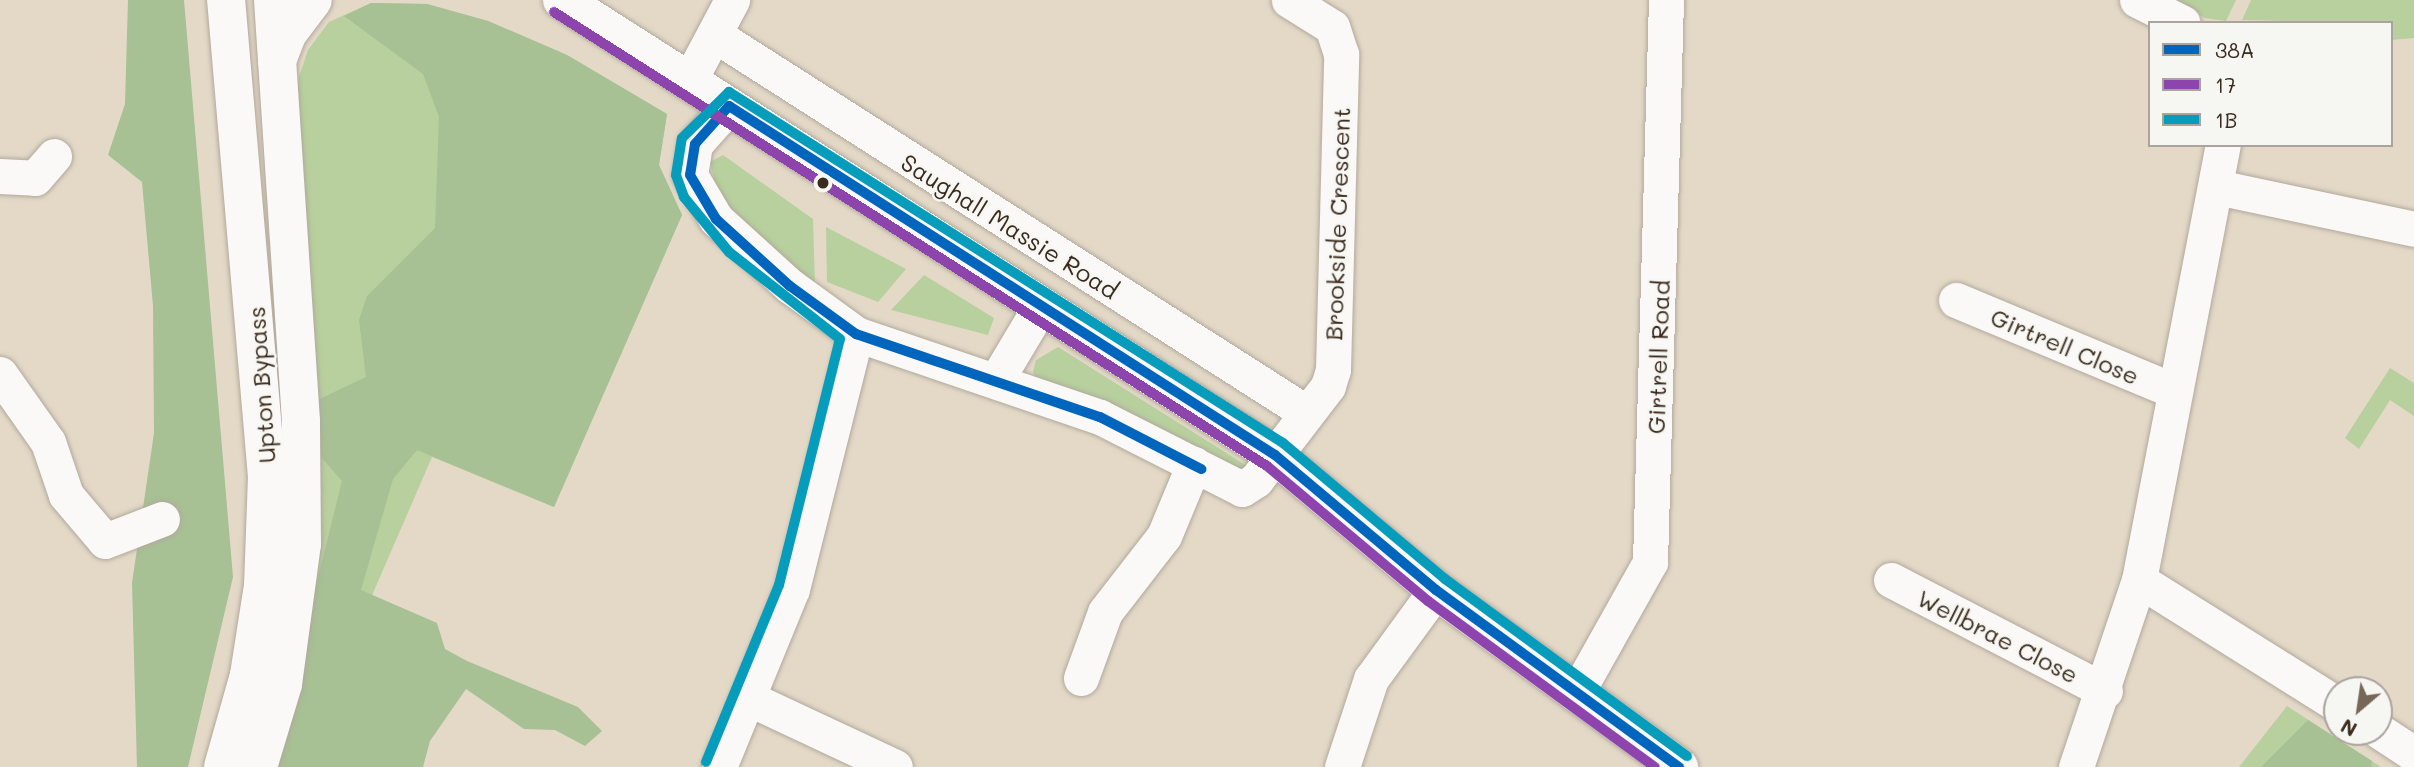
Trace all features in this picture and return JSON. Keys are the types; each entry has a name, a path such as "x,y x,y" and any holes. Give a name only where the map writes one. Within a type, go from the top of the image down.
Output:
{"main road":[{"name":"Upton Bypass","path":"223,767 249,675 262,586 267,477 251,253 226,0"},
{"path":"251,0 251,253"},
{"name":"Upton Bypass","path":"258,767 283,684 302,544 301,421 272,0"},
{"path":"276,63 288,33 313,0"},
{"name":"Saughall Massie Road","path":"562,0 1275,456 1436,590 1679,767"}],"street":[{"path":"689,81 732,0"},
{"name":"Brookside Crescent","path":"1275,456 1307,413 1333,370 1341,54 1332,26 1289,0"},
{"name":"Girtrell Road","path":"1576,694 1650,562 1666,0"},
{"path":"2137,0 2179,21"},
{"name":"Saughall Massie Road","path":"715,35 1307,413"},
{"path":"729,106 695,144 690,175 697,192 739,242 856,334 997,379 1100,417 1242,489 1275,456"},
{"path":"2076,767 2105,691 2139,580 2223,147"},
{"path":"0,176 35,178 54,156"},
{"path":"2217,187 2414,229"},
{"name":"Girtrell Close","path":"1956,300 2175,391"},
{"path":"997,379 1041,307"},
{"path":"719,767 750,699 792,589 856,334"},
{"path":"0,374 48,442 66,495 106,541 162,519"},
{"path":"1081,678 1105,612 1164,536 1194,464"},
{"name":"Wellbrae Close","path":"1891,580 2105,691"},
{"path":"2139,580 2323,695"},
{"path":"1342,767 1371,680 1436,590"},
{"path":"750,699 895,767"},
{"path":"2393,740 2414,754"}],"green space":[{"path":"128,0 184,0 233,577 188,767 137,767 132,583 154,433 153,306 142,182 108,155 125,104"},
{"path":"2171,0 2236,0 2226,21 2205,18"},
{"path":"2251,0 2414,0 2414,38 2393,40 2393,21 2242,20"},
{"path":"371,3 427,4 488,21 567,55 667,114 659,165 682,215 554,507 432,457 328,697 287,720 289,84 298,80 308,50 329,22"},
{"path":"371,3 427,4 488,21 567,55 667,114 659,165 682,215 554,507 417,450 393,479 361,590 437,623 445,649 467,661 578,707 602,731 585,746 555,730 524,729 466,689 430,741 423,767 271,767 342,481 320,456 311,403 366,377 359,320 367,296 435,228 439,117 423,74 344,16"},
{"path":"723,155 813,219 815,287 786,273 718,196 710,162"},
{"path":"826,227 906,269 878,302 827,282"},
{"path":"924,275 994,318 988,335 891,310"},
{"path":"1058,347 1247,466 1242,474 1134,415 1039,383 1033,372 1036,360"},
{"path":"2390,368 2414,383 2414,416 2390,400 2359,449 2345,438"},
{"path":"2287,706 2323,729 2323,746 2349,746 2381,767 2239,767"},
{"path":"2308,720 2323,730 2323,746 2349,746 2372,761 2371,767 2261,767"}],"transit line":[{"name":"17","path":"554,12 1267,466 1428,601 1655,767"},
{"name":"1B","path":"706,762 779,585 840,339 729,252 684,197 676,175 682,138 729,92 1283,443 1445,579 1687,756"},
{"name":"38A","path":"729,106 1275,455 1436,590 1679,767"},
{"name":"38A","path":"729,106 695,144 690,175 716,219 790,286 856,334 1100,417 1201,469"}]}
